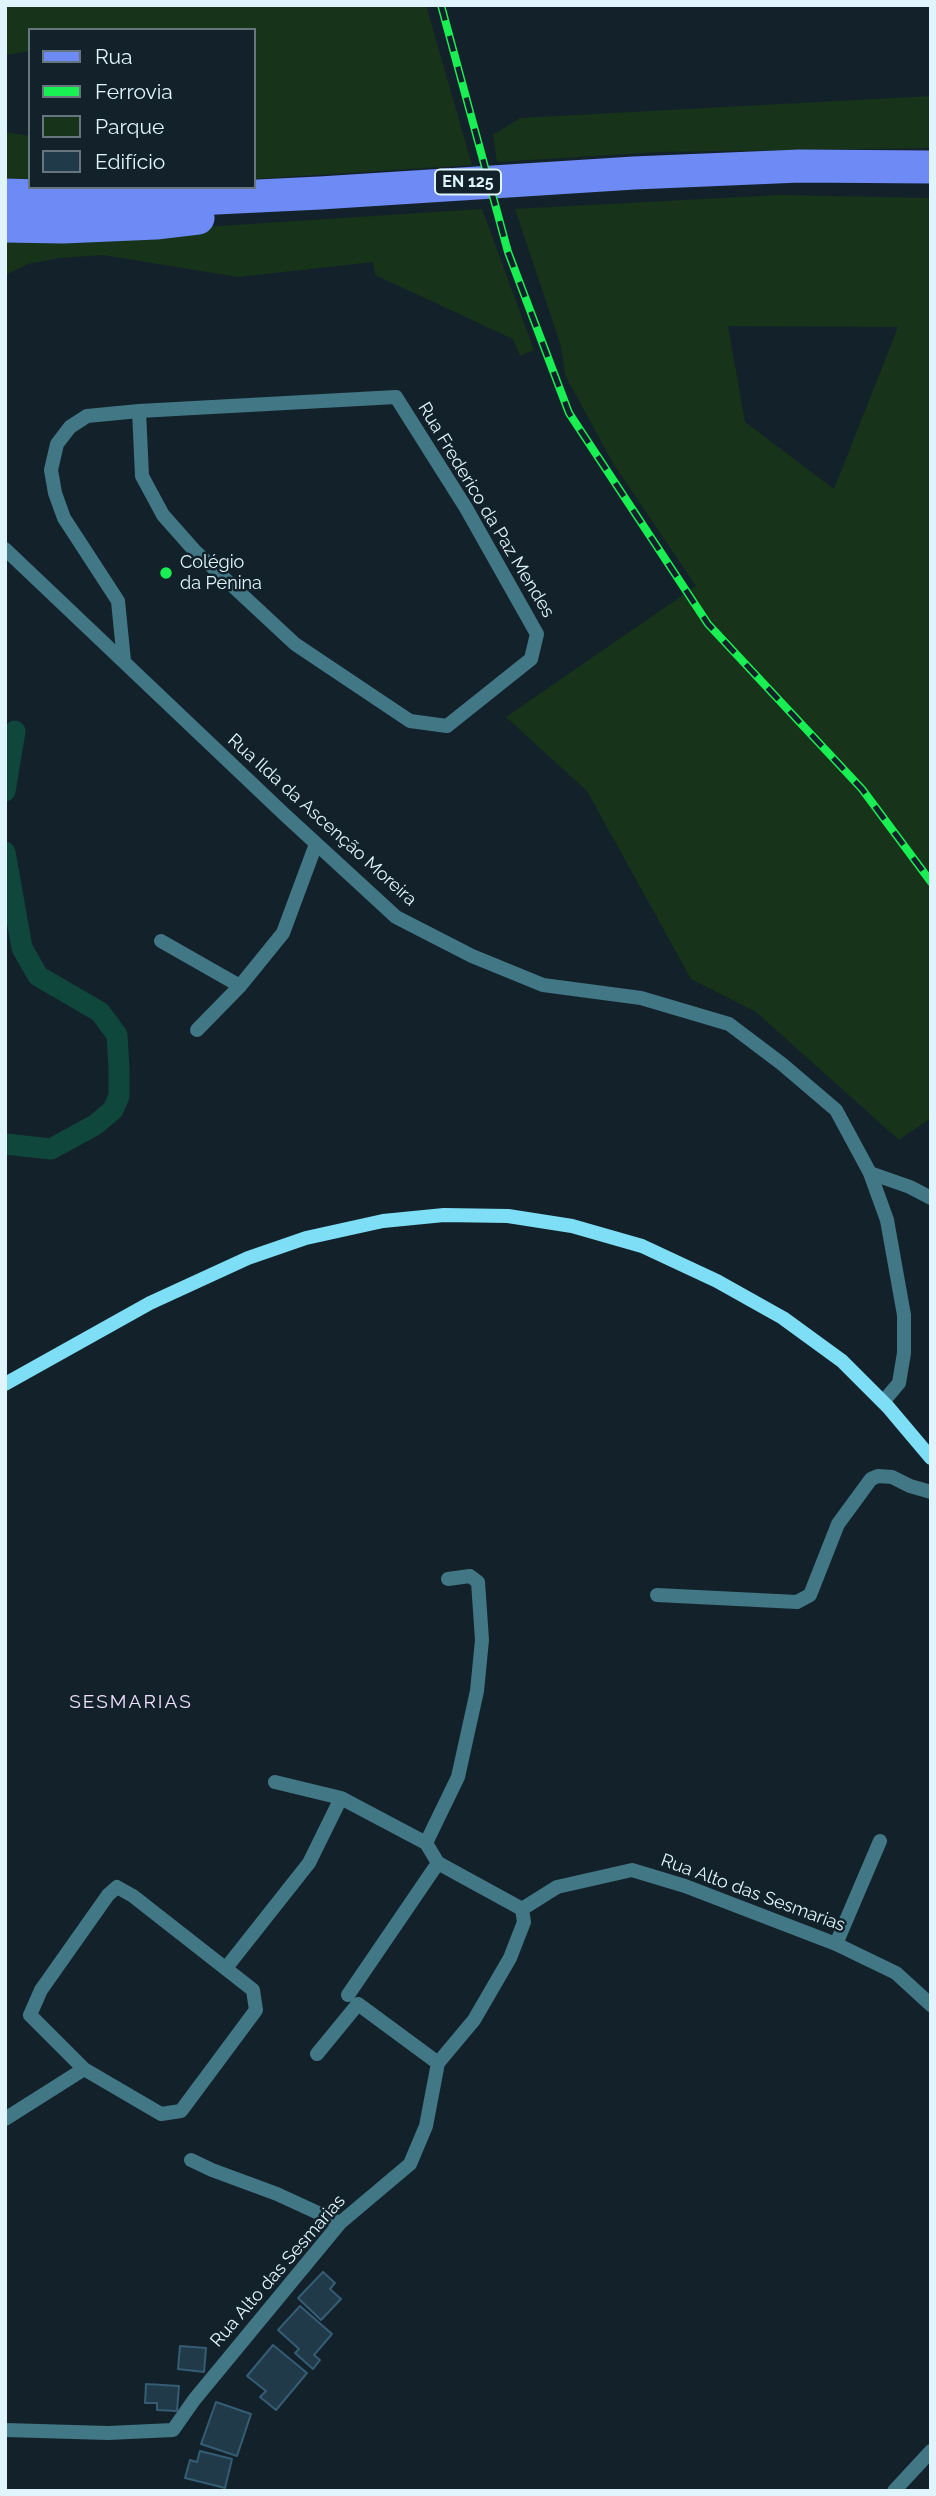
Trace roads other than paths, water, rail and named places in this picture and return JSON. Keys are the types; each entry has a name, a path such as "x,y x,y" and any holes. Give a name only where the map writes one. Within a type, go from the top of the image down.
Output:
{"main road":[{"name":"EN 125","path":"5,195 175,200 648,172 800,166 931,167"},
{"name":"EN 125","path":"5,212 122,216 232,214 597,190 770,184 931,183"},
{"path":"5,226 63,227 156,223 232,214"},
{"path":"5,1384 150,1303 248,1258 306,1238 383,1221 444,1215 508,1216 572,1226 642,1246 718,1281 783,1318 842,1361 883,1402 931,1458"}],"street":[{"name":"Rua Frederico da Paz Mendes","path":"124,662 118,601 64,518 55,493 51,470 57,444 70,427 87,416 139,411 397,397 466,508 537,634 531,659 447,726 410,721 295,644 194,550 163,515 142,476 139,411"},
{"name":"Rua Ilda da Ascenção Moreira","path":"5,549 396,917 472,956 543,985 641,998 729,1024 836,1110 870,1173 887,1220 904,1315 904,1353 899,1382 883,1402"},
{"path":"197,1030 240,986 283,933 316,844"},
{"path":"161,941 240,986"},
{"path":"870,1173 910,1187 931,1198"},
{"path":"657,1595 797,1602 810,1595 838,1524 871,1479 892,1477 931,1492"},
{"path":"426,1843 458,1777 477,1691 482,1640 478,1582 471,1576 447,1579"},
{"path":"275,1782 341,1798 426,1843 438,1863 522,1909"},
{"path":"226,1968 309,1863 341,1798"},
{"path":"836,1944 880,1841"},
{"path":"317,2054 348,1995 438,1863"},
{"name":"Rua Alto das Sesmarias","path":"5,2430 173,2430 194,2400 340,2223 410,2164 426,2126 438,2063 474,2021 510,1958 524,1922 522,1909 557,1887 632,1870 685,1886 836,1944 896,1973 931,2005"},
{"path":"117,1887 133,1896 226,1968 253,1990 256,2010 181,2111 161,2114 84,2068 30,2015 41,1990 108,1895 117,1887"},
{"path":"348,1995 438,2063"},
{"path":"5,2119 84,2068"},
{"path":"191,2160 223,2175 277,2193 340,2223"},
{"path":"894,2491 931,2451"}],"waterway":[{"path":"5,791 15,731"},
{"path":"5,852 22,948 38,976 100,1012 117,1035 119,1069 119,1096 113,1110 95,1125 51,1149 5,1144"}],"railway":[{"path":"441,5 508,252 569,413 708,624 862,789 931,882"}],"place":[{"name":"Colégio da Penina","path":"166,573"}],"district":[{"name":"SESMARIAS","path":"131,1702"}]}
